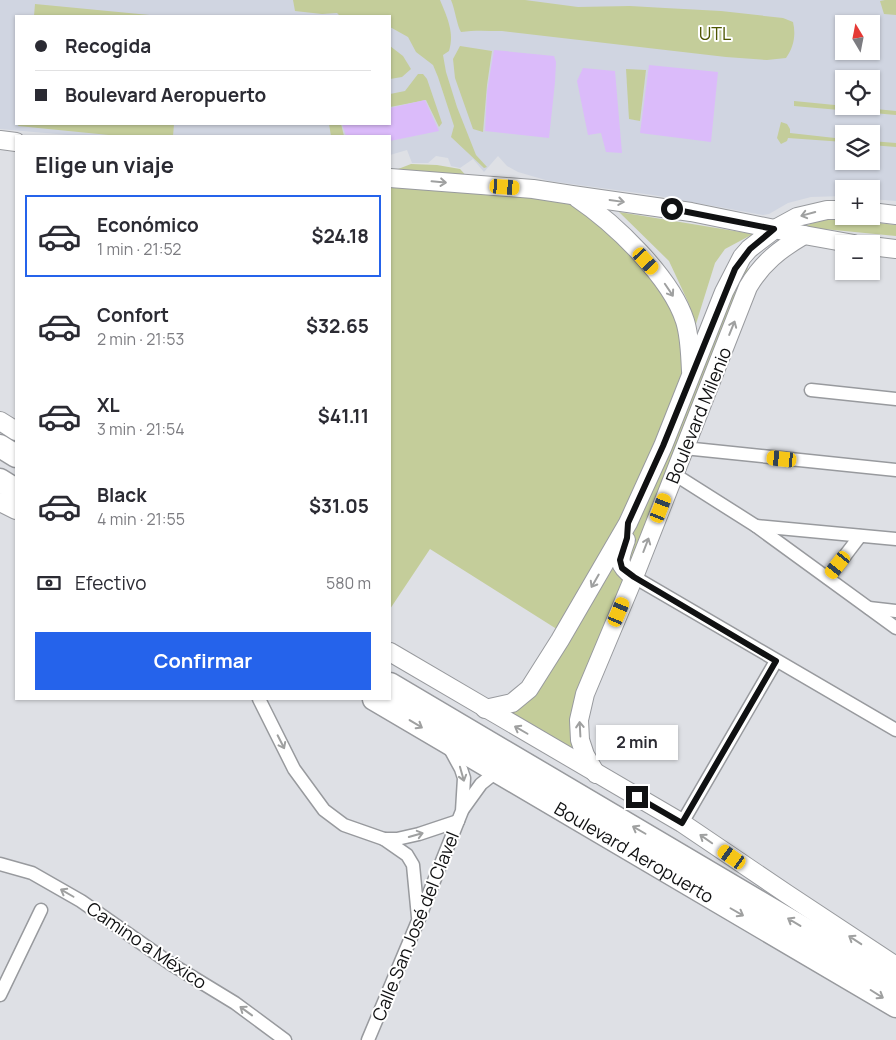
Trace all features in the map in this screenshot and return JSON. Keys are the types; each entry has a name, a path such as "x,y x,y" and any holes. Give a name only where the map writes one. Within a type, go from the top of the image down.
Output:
{"highway":[{"path":"0,446 15,455"},
{"path":"0,480 15,489"},
{"name":"Boulevard Aeropuerto","path":"391,685 896,983"},
{"name":"Boulevard Aeropuerto","path":"376,700 896,1006"}],"street":[{"path":"0,140 15,142"},
{"path":"391,178 533,189 691,212 835,241"},
{"path":"572,195 594,209 633,246 675,298 685,321 689,339 692,376"},
{"name":"Boulevard Milenio","path":"485,709 512,703 529,689 570,624 628,523 644,490 735,269 750,249 774,229 797,217 826,210 835,210"},
{"path":"880,213 896,215"},
{"name":"Boulevard Milenio","path":"596,774 582,748 579,730 581,707 589,683 634,577 748,287 759,269 767,261 804,235"},
{"path":"880,247 896,250"},
{"path":"811,390 896,399"},
{"path":"0,421 15,430"},
{"path":"684,448 896,470"},
{"path":"674,474 756,526 896,628"},
{"path":"0,502 15,510"},
{"path":"628,523 627,538 620,560 622,568 634,577 776,661 896,730"},
{"path":"756,526 896,539"},
{"path":"828,578 860,536"},
{"path":"869,608 896,611"},
{"path":"391,653 682,823 896,966"},
{"path":"682,823 776,661"},
{"path":"260,700 294,769 324,810 344,825 384,839 407,855 413,865 418,921"},
{"name":"Calle San José del Clavel","path":"445,741 464,778 460,816"},
{"name":"Calle San José del Clavel","path":"368,1040 460,816 480,784 496,772"},
{"path":"384,839 408,837 460,816"},
{"name":"Camino a México","path":"0,864 32,873 81,901 171,964 235,1002 285,1040"},
{"path":"0,995 41,910"}],"shaded area":[{"path":"0,0 896,0 896,201 880,200 880,180 835,180 835,196 811,197 788,203 769,214 763,215 653,195 549,181 518,172 507,166 498,156 484,172 473,159 460,168 451,166 448,158 436,156 428,163 412,163 407,150 391,155 391,135 68,135 0,129"}],"green space":[{"path":"293,0 440,0 451,31 449,51 443,55 446,72 457,107 476,155 487,167 484,168 451,137 454,126 433,65 416,52 408,37 391,28 391,15 339,15 337,13 322,14 295,11"},
{"name":"UTL","path":"451,0 525,0 578,7 630,6 721,11 783,18 793,22 793,45 786,58 767,60 502,31 461,32"},
{"path":"896,0 896,15 884,14 880,1"},
{"path":"35,4 150,15 34,15"},
{"path":"460,46 492,51 483,132 473,129 455,78 453,59"},
{"path":"391,47 403,56 411,69 402,77 391,79"},
{"path":"626,69 646,70 640,121 629,119"},
{"path":"418,74 423,74 427,79 442,123 439,127 426,100 391,107 391,94 405,91"},
{"path":"794,101 835,105 835,110 794,106"},
{"path":"880,109 896,111 896,115 880,114"},
{"path":"781,122 787,124 790,133 835,138 835,141 788,138 787,141 781,144 777,138"},
{"path":"174,125 173,135 109,135 18,126"},
{"path":"329,125 341,125 344,135 331,135"},
{"path":"880,142 896,143 896,147 880,146"},
{"path":"411,164 437,165 460,169 470,180 393,171"},
{"path":"391,176 572,195 611,213 667,282 693,369 563,633 430,549 391,608"},
{"path":"619,212 753,234 725,249 715,263 695,327 689,304 669,261"},
{"path":"833,218 835,218 835,225 880,225 880,223 896,225 896,236 803,227"},
{"path":"748,267 746,279 631,564 624,553 740,278"},
{"path":"615,565 627,579 579,702 577,754 505,712 532,696"}],"building":[{"path":"494,50 554,56 556,62 555,82 549,138 485,131 487,92"},
{"path":"649,65 718,72 711,142 640,133"},
{"path":"583,68 615,71 622,153 606,152 601,133 588,135 577,81"},
{"path":"425,100 439,131 391,141 391,135 346,135 342,125 391,125 391,108"}],"route":[{"path":"637,797 682,823 776,661 634,577 622,568 620,563 620,557 628,533 628,523 663,446 724,292 742,257 774,229 672,209"}]}
